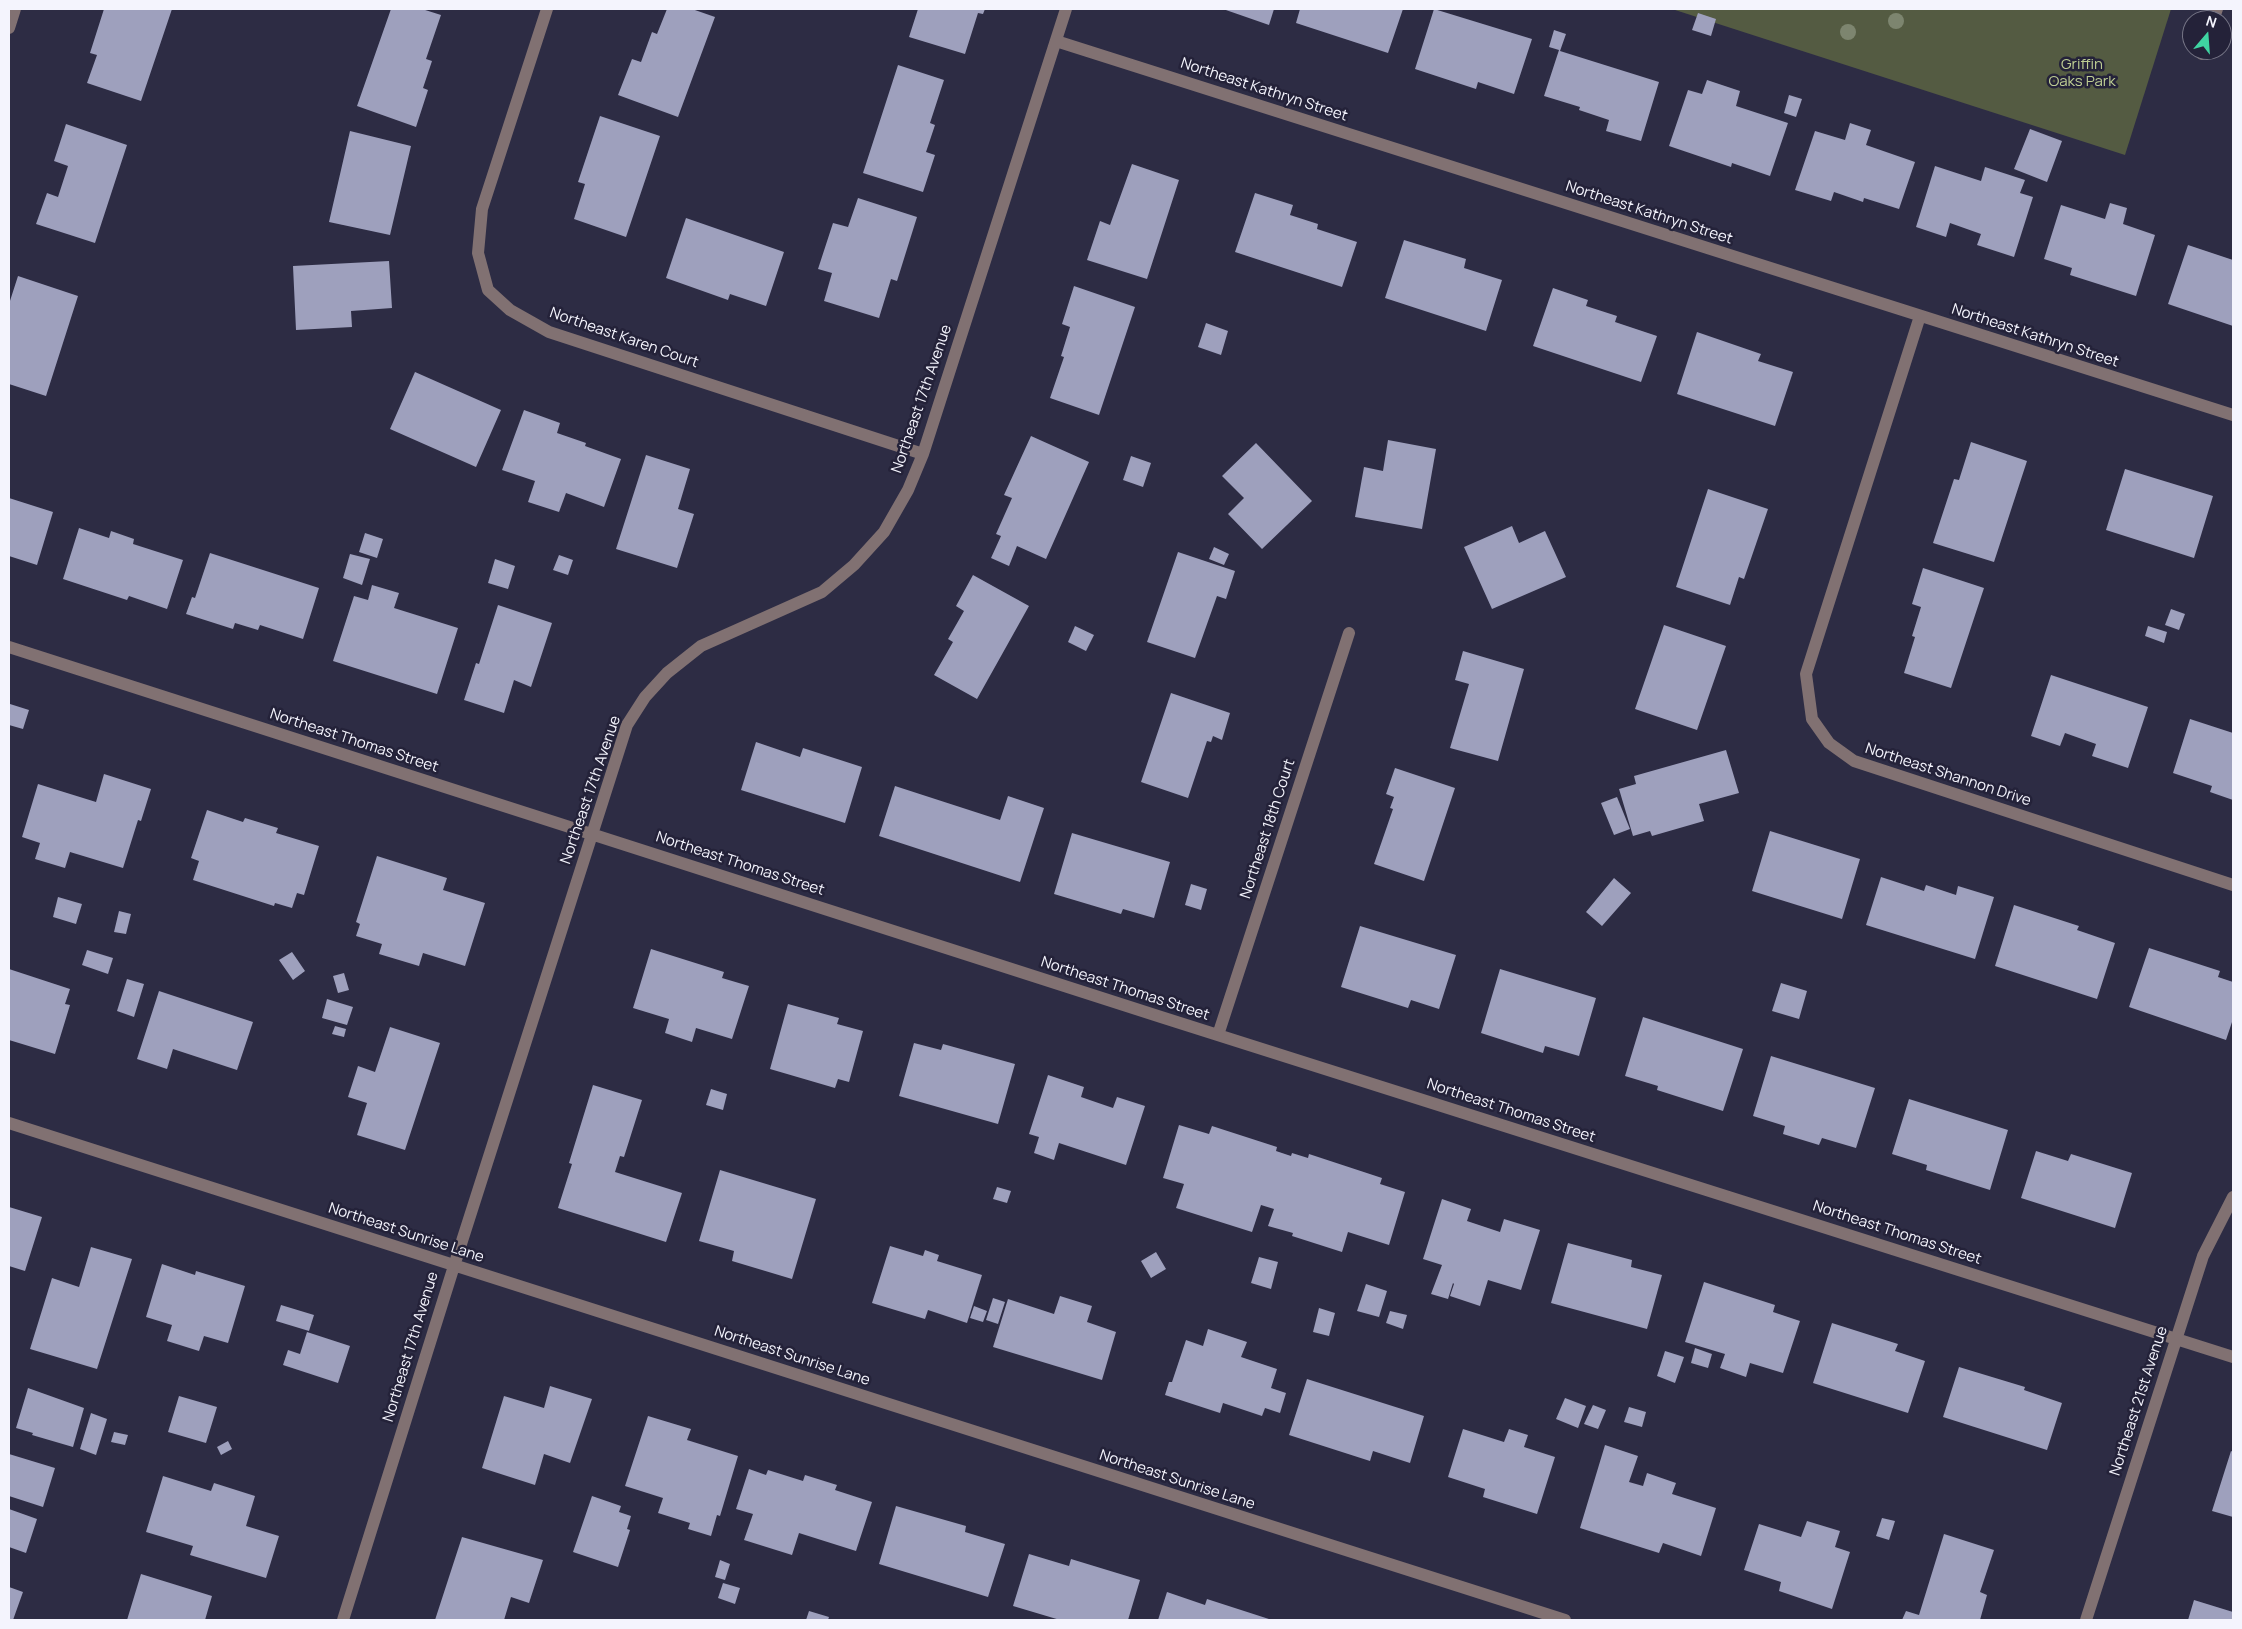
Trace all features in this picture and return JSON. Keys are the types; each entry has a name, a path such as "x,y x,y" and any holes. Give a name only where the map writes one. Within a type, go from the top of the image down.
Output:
{"street":[{"path":"9,28 15,9"},
{"name":"Northeast Karen Court","path":"547,9 482,209 478,254 488,290 510,310 549,332 923,454"},
{"name":"Northeast 17th Avenue","path":"343,1620 627,725 645,697 667,673 701,646 822,592 854,565 884,532 908,490 923,454 1066,9"},
{"name":"Northeast Kathryn Street","path":"1056,41 2233,415"},
{"name":"Northeast Shannon Drive","path":"1920,316 1806,674 1812,719 1829,743 1854,761 2233,885"},
{"name":"Northeast 18th Court","path":"1218,1035 1349,633"},
{"name":"Northeast Thomas Street","path":"9,647 1218,1035 2233,1357"},
{"name":"Northeast Sunrise Lane","path":"9,1123 1565,1620"},
{"name":"Northeast 21st Avenue","path":"2086,1620 2203,1256 2233,1197"}],"green space":[{"name":"Griffin Oaks Park","path":"1672,9 2171,9 2125,155"}],"building":[{"path":"104,9 172,9 141,101 87,83 97,55 90,53"},
{"path":"391,9 422,9 441,15 426,59 432,61 423,88 428,90 416,127 357,106"},
{"path":"667,9 692,9 715,17 678,117 618,95 632,59 641,62 652,32 657,34"},
{"path":"918,9 985,9 983,14 978,13 965,54 909,37"},
{"path":"1223,9 1274,9 1269,25"},
{"path":"1300,9 1403,9 1388,53 1296,23"},
{"path":"1434,9 1532,39 1514,94 1478,82 1476,89 1415,69"},
{"path":"1698,13 1716,19 1711,36 1692,30"},
{"path":"1554,30 1566,34 1560,51 1659,82 1641,141 1606,131 1609,120 1579,110 1580,107 1544,96 1559,50 1549,47"},
{"path":"898,65 944,80 930,123 935,125 926,152 935,155 923,192 863,173"},
{"path":"1707,80 1740,91 1736,106 1788,123 1770,176 1732,163 1731,167 1669,146 1688,90 1702,94"},
{"path":"1789,95 1802,99 1796,117 1784,113"},
{"path":"600,116 660,136 626,237 574,219 585,184 578,182"},
{"path":"1850,123 1871,130 1866,145 1915,162 1899,209 1864,198 1863,202 1834,192 1831,201 1795,190 1815,131 1845,140"},
{"path":"66,124 127,145 95,243 36,224 47,193 58,197 68,166 54,161"},
{"path":"2030,129 2062,141 2047,182 2014,169"},
{"path":"350,131 411,146 390,235 329,222"},
{"path":"1132,164 1179,180 1147,279 1087,260 1100,221 1110,225"},
{"path":"1935,166 1981,181 1985,167 2025,180 2020,193 2033,197 2014,257 1977,245 1981,234 1950,223 1946,237 1916,227"},
{"path":"1255,193 1293,205 1290,215 1318,224 1317,229 1357,242 1342,287 1235,252"},
{"path":"858,198 917,217 897,281 891,279 879,318 824,301 832,273 818,269 833,223 848,227"},
{"path":"2110,203 2127,208 2123,224 2155,235 2136,296 2070,275 2072,268 2044,259 2061,205 2105,219"},
{"path":"686,218 784,252 766,306 730,294 728,300 666,278"},
{"path":"1404,240 1466,259 1464,268 1502,280 1486,331 1385,298"},
{"path":"2188,245 2233,260 2233,326 2168,304"},
{"path":"389,261 392,308 351,311 352,327 296,330 293,266"},
{"path":"18,276 78,296 46,396 9,384 9,304"},
{"path":"1074,286 1135,307 1099,415 1050,398 1064,357 1061,356 1070,327 1062,324"},
{"path":"1553,288 1588,300 1586,306 1617,316 1615,322 1657,336 1641,382 1533,346"},
{"path":"1206,323 1228,331 1221,355 1198,347"},
{"path":"1697,332 1761,354 1758,361 1793,372 1775,426 1677,394"},
{"path":"415,372 501,410 476,467 390,429"},
{"path":"524,410 560,423 557,433 586,443 585,446 621,459 604,507 566,493 559,512 528,502 535,481 502,470"},
{"path":"1031,436 1089,462 1046,559 1017,546 1009,566 991,558 1001,536 996,534 1012,498 1004,495"},
{"path":"1388,440 1436,449 1422,529 1355,517 1364,467 1383,471"},
{"path":"1971,442 2027,461 1994,562 1933,543 1954,479 1959,480"},
{"path":"1256,443 1312,501 1262,549 1228,514 1244,498 1222,476"},
{"path":"646,455 690,469 678,509 694,514 677,568 616,549"},
{"path":"1131,456 1151,463 1143,487 1123,480"},
{"path":"2125,469 2213,496 2194,558 2106,530"},
{"path":"1708,489 1768,509 1744,579 1739,577 1730,605 1676,587"},
{"path":"9,498 53,512 37,565 9,556"},
{"path":"1512,526 1519,543 1545,531 1566,577 1492,609 1464,547"},
{"path":"79,528 109,538 111,531 134,539 133,544 183,560 167,609 129,596 127,600 63,579"},
{"path":"365,533 383,539 377,558 359,552"},
{"path":"1214,547 1229,554 1224,565 1209,559"},
{"path":"1178,552 1235,571 1226,599 1217,596 1195,658 1147,642"},
{"path":"210,553 319,588 303,639 260,625 258,630 235,623 233,629 186,614 192,597 195,598"},
{"path":"350,554 370,559 362,585 343,578"},
{"path":"559,555 573,560 568,575 553,570"},
{"path":"495,559 515,566 508,589 488,583"},
{"path":"1923,568 1984,588 1951,688 1904,673 1915,637 1912,636 1921,607 1912,604"},
{"path":"973,575 1029,606 977,699 934,675 953,642 948,639 964,611 956,606"},
{"path":"372,585 399,593 394,608 458,628 437,694 333,661 354,596 368,600"},
{"path":"498,605 552,623 531,687 514,680 504,713 464,700 476,663 479,664"},
{"path":"2171,609 2185,614 2179,630 2165,625"},
{"path":"1664,625 1726,646 1697,730 1635,709"},
{"path":"1075,626 1094,635 1086,651 1068,642"},
{"path":"2148,626 2167,632 2164,643 2145,636"},
{"path":"1463,651 1524,669 1498,761 1450,748 1469,684 1455,680"},
{"path":"2051,675 2148,707 2128,768 2092,756 2096,744 2065,733 2060,746 2031,736"},
{"path":"1171,693 1230,713 1222,740 1213,736 1211,742 1207,741 1188,798 1141,782"},
{"path":"10,704 29,710 23,729 9,725"},
{"path":"2190,719 2233,733 2233,800 2210,792 2212,786 2173,773"},
{"path":"756,742 800,757 803,748 862,767 845,823 741,790"},
{"path":"1726,750 1739,793 1699,804 1704,821 1652,836 1650,831 1633,836 1619,789 1636,784 1634,776"},
{"path":"1395,768 1455,788 1424,881 1374,864 1393,809 1390,808 1394,797 1386,794"},
{"path":"104,774 151,789 141,821 138,820 123,868 70,852 65,868 35,859 40,843 22,837 38,784 96,802"},
{"path":"895,786 1000,820 1008,796 1044,808 1020,882 879,836"},
{"path":"1617,797 1630,829 1614,835 1601,803"},
{"path":"207,810 243,822 245,818 278,828 276,833 319,846 304,895 297,893 292,908 275,903 274,906 193,880 199,861 191,858"},
{"path":"1770,831 1860,859 1842,919 1752,891"},
{"path":"1072,833 1170,862 1154,918 1123,909 1121,914 1054,894"},
{"path":"377,856 447,878 443,890 485,903 465,966 423,953 419,966 379,954 382,944 356,936 360,924 356,922"},
{"path":"1881,877 1924,891 1926,885 1956,895 1958,886 1994,897 1975,959 1866,925"},
{"path":"1614,878 1631,893 1602,926 1586,912"},
{"path":"1191,884 1207,889 1201,910 1185,905"},
{"path":"58,897 82,904 76,924 53,917"},
{"path":"2014,905 2079,926 2077,930 2115,943 2097,999 1995,966"},
{"path":"119,911 131,914 126,934 114,932"},
{"path":"1360,926 1456,955 1439,1009 1411,1000 1408,1008 1341,987"},
{"path":"2149,948 2220,971 2218,977 2233,982 2233,1019 2226,1040 2129,1007"},
{"path":"651,949 724,972 722,978 749,986 732,1039 696,1028 692,1042 665,1033 669,1019 633,1008"},
{"path":"87,950 113,958 108,974 82,965"},
{"path":"292,952 305,971 293,980 279,960"},
{"path":"9,969 70,989 65,1004 70,1005 55,1054 9,1040"},
{"path":"1500,969 1596,998 1579,1056 1545,1046 1543,1053 1481,1033"},
{"path":"344,973 349,990 338,993 333,976"},
{"path":"127,979 144,984 134,1017 117,1011"},
{"path":"1781,983 1807,991 1799,1019 1772,1011"},
{"path":"159,991 253,1022 237,1070 173,1049 167,1069 137,1059"},
{"path":"327,999 353,1007 347,1025 322,1018"},
{"path":"788,1004 839,1018 837,1024 863,1031 849,1082 838,1079 835,1088 770,1069"},
{"path":"1643,1017 1743,1049 1723,1111 1657,1090 1658,1086 1625,1076"},
{"path":"335,1026 346,1029 344,1037 332,1034"},
{"path":"390,1027 440,1043 405,1150 357,1135 367,1103 348,1097 358,1066 375,1072"},
{"path":"914,1043 941,1050 943,1044 1015,1064 998,1124 899,1096"},
{"path":"1771,1056 1875,1088 1856,1148 1822,1138 1819,1145 1783,1134 1785,1126 1753,1116"},
{"path":"1048,1075 1084,1087 1081,1097 1113,1108 1117,1097 1145,1106 1126,1165 1059,1143 1054,1160 1034,1153 1039,1137 1029,1134"},
{"path":"593,1085 642,1100 624,1157 620,1156 615,1172 682,1193 666,1242 558,1208 572,1164 569,1163"},
{"path":"711,1089 727,1094 723,1110 706,1105"},
{"path":"1909,1099 2008,1130 1990,1190 1926,1170 1927,1165 1892,1154"},
{"path":"1179,1125 1209,1134 1212,1126 1277,1147 1276,1151 1291,1156 1292,1153 1308,1158 1309,1154 1382,1178 1380,1184 1405,1192 1389,1245 1348,1232 1342,1252 1292,1236 1293,1233 1268,1226 1274,1209 1261,1205 1252,1232 1176,1208 1184,1184 1163,1178"},
{"path":"2036,1151 2068,1161 2071,1154 2132,1173 2115,1228 2021,1198"},
{"path":"720,1170 816,1199 792,1279 732,1261 734,1251 699,1241"},
{"path":"997,1187 1011,1191 1007,1203 993,1199"},
{"path":"1442,1199 1471,1209 1467,1221 1500,1232 1504,1219 1540,1230 1521,1290 1488,1280 1480,1306 1450,1296 1453,1283 1448,1299 1431,1294 1442,1265 1423,1259"},
{"path":"9,1207 42,1217 25,1271 9,1266"},
{"path":"1568,1243 1632,1260 1631,1267 1662,1275 1647,1329 1551,1303"},
{"path":"890,1246 923,1256 925,1250 939,1255 937,1261 982,1275 967,1323 928,1310 925,1319 872,1303"},
{"path":"91,1247 132,1259 97,1369 30,1349 52,1278 79,1287"},
{"path":"1156,1252 1166,1269 1151,1278 1141,1261"},
{"path":"1259,1257 1278,1262 1271,1289 1251,1283"},
{"path":"162,1264 195,1275 196,1271 245,1286 228,1343 204,1336 199,1351 167,1341 172,1325 146,1317"},
{"path":"1704,1282 1775,1305 1773,1312 1800,1321 1783,1373 1750,1363 1746,1377 1720,1368 1725,1354 1685,1342"},
{"path":"1366,1284 1387,1291 1379,1317 1357,1311"},
{"path":"1060,1296 1092,1306 1087,1322 1116,1332 1102,1380 993,1347 1008,1299 1054,1314"},
{"path":"993,1298 1005,1302 998,1324 986,1320"},
{"path":"281,1305 314,1315 309,1331 276,1321"},
{"path":"974,1306 987,1311 983,1322 970,1318"},
{"path":"1319,1308 1335,1313 1329,1336 1313,1332"},
{"path":"1390,1311 1407,1315 1403,1329 1386,1323"},
{"path":"1832,1323 1898,1344 1895,1351 1925,1361 1908,1413 1813,1383"},
{"path":"1208,1329 1247,1342 1241,1357 1277,1369 1271,1388 1286,1393 1280,1413 1265,1408 1262,1416 1223,1403 1220,1413 1165,1395 1169,1382 1172,1382 1186,1340 1203,1346"},
{"path":"307,1332 350,1346 338,1383 283,1365 288,1350 300,1354"},
{"path":"1695,1348 1712,1354 1708,1368 1691,1363"},
{"path":"1665,1351 1684,1357 1675,1383 1657,1376"},
{"path":"1959,1367 2025,1387 2024,1390 2062,1403 2047,1450 1943,1417"},
{"path":"1307,1379 1424,1416 1410,1463 1373,1451 1370,1461 1289,1435"},
{"path":"550,1386 592,1399 570,1463 544,1454 535,1485 482,1468 504,1396 544,1408"},
{"path":"28,1388 84,1408 73,1447 32,1435 33,1433 16,1428"},
{"path":"179,1396 217,1407 206,1443 168,1432"},
{"path":"1565,1398 1586,1406 1578,1428 1556,1419"},
{"path":"1593,1405 1606,1410 1598,1429 1584,1424"},
{"path":"1629,1407 1646,1412 1642,1427 1624,1422"},
{"path":"91,1413 107,1419 96,1455 80,1449"},
{"path":"648,1416 691,1429 687,1440 738,1456 720,1516 717,1515 711,1536 688,1529 690,1523 658,1513 663,1498 625,1486"},
{"path":"1463,1429 1504,1442 1509,1429 1528,1435 1524,1447 1555,1457 1537,1514 1483,1497 1485,1489 1448,1477"},
{"path":"114,1432 128,1435 125,1445 111,1442"},
{"path":"228,1441 232,1449 221,1455 217,1447"},
{"path":"1605,1445 1638,1456 1629,1482 1643,1486 1647,1473 1676,1483 1672,1494 1716,1508 1701,1556 1663,1543 1659,1553 1580,1528"},
{"path":"2231,1451 2233,1452 2233,1517 2212,1511"},
{"path":"9,1454 55,1468 43,1507 9,1496"},
{"path":"749,1469 766,1475 768,1470 803,1481 805,1475 837,1485 835,1490 872,1502 856,1551 799,1533 792,1555 744,1540 753,1514 736,1509"},
{"path":"163,1476 211,1491 214,1483 255,1496 246,1526 279,1536 266,1578 190,1555 193,1546 146,1532"},
{"path":"592,1496 621,1506 619,1512 631,1516 627,1529 630,1530 618,1567 573,1552"},
{"path":"896,1506 966,1526 965,1532 1005,1544 988,1597 879,1564"},
{"path":"9,1509 37,1519 26,1553 9,1547"},
{"path":"1882,1518 1895,1521 1889,1540 1876,1536"},
{"path":"1807,1521 1840,1531 1835,1547 1850,1552 1832,1609 1779,1591 1781,1582 1744,1570 1759,1524 1801,1537"},
{"path":"1944,1534 1994,1550 1980,1592 1987,1595 1980,1620 1902,1620 1906,1611 1919,1615"},
{"path":"462,1537 543,1560 529,1603 511,1597 504,1620 435,1620"},
{"path":"1029,1554 1069,1566 1071,1559 1140,1580 1128,1620 1060,1620 1013,1606"},
{"path":"720,1560 730,1564 725,1580 715,1577"},
{"path":"141,1574 212,1596 205,1620 127,1620"},
{"path":"723,1583 740,1588 735,1604 718,1598"},
{"path":"9,1587 23,1592 13,1620 9,1620"},
{"path":"1167,1592 1205,1605 1207,1599 1272,1620 1158,1620"},
{"path":"2194,1600 2233,1612 2233,1620 2188,1620"},
{"path":"809,1611 829,1617 828,1620 806,1620"}]}
